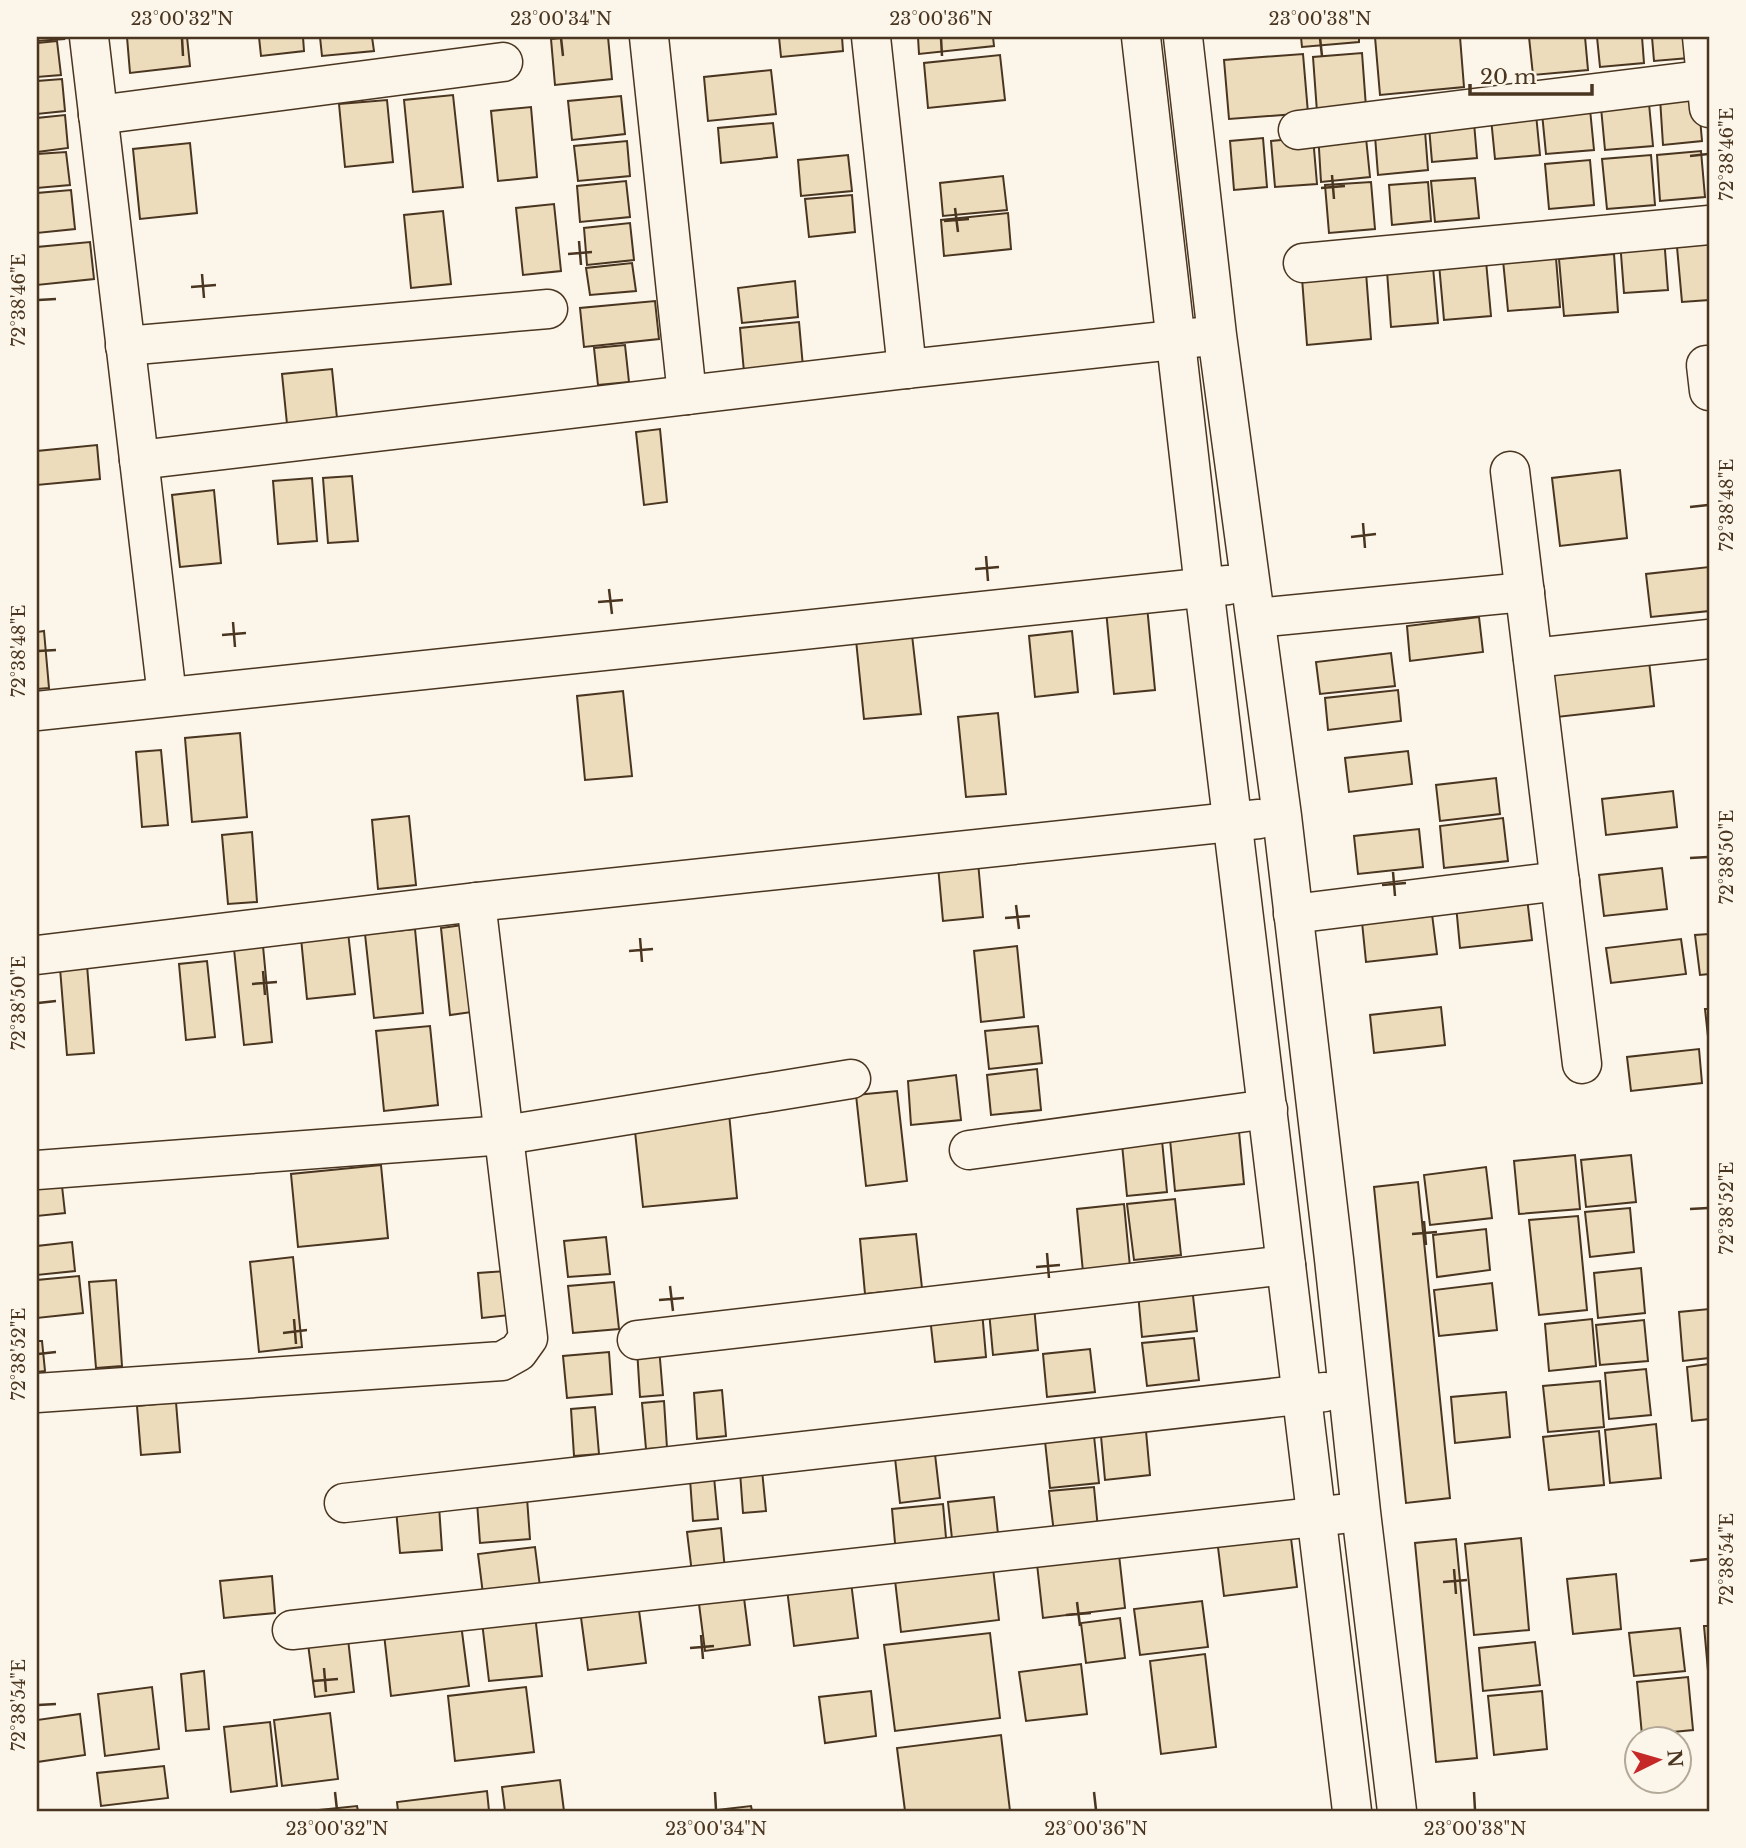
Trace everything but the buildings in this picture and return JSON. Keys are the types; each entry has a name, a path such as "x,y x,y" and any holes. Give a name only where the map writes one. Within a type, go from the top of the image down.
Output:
{"street":[{"path":"89,37 167,696"},
{"path":"649,37 687,395"},
{"path":"871,37 907,369"},
{"path":"1141,37 1204,587 1352,1811"},
{"path":"1183,37 1217,335 1282,816 1397,1811"},
{"path":"1298,130 1708,89 1702,37"},
{"path":"98,115 503,62"},
{"path":"1303,263 1709,225"},
{"path":"125,346 548,309"},
{"path":"139,460 1217,335"},
{"path":"1510,471 1582,1063"},
{"path":"37,711 1204,587 1254,600 1525,592"},
{"path":"1533,658 1709,639"},
{"path":"37,955 476,902 1282,816"},
{"path":"1293,914 1560,881"},
{"path":"37,1393 502,1361 518,1352 528,1338 476,902"},
{"path":"37,1170 505,1135 851,1079"},
{"path":"969,1150 1268,1109"},
{"path":"637,1340 1286,1265"},
{"path":"344,1503 1348,1390"},
{"path":"292,1630 1361,1512"}]}
